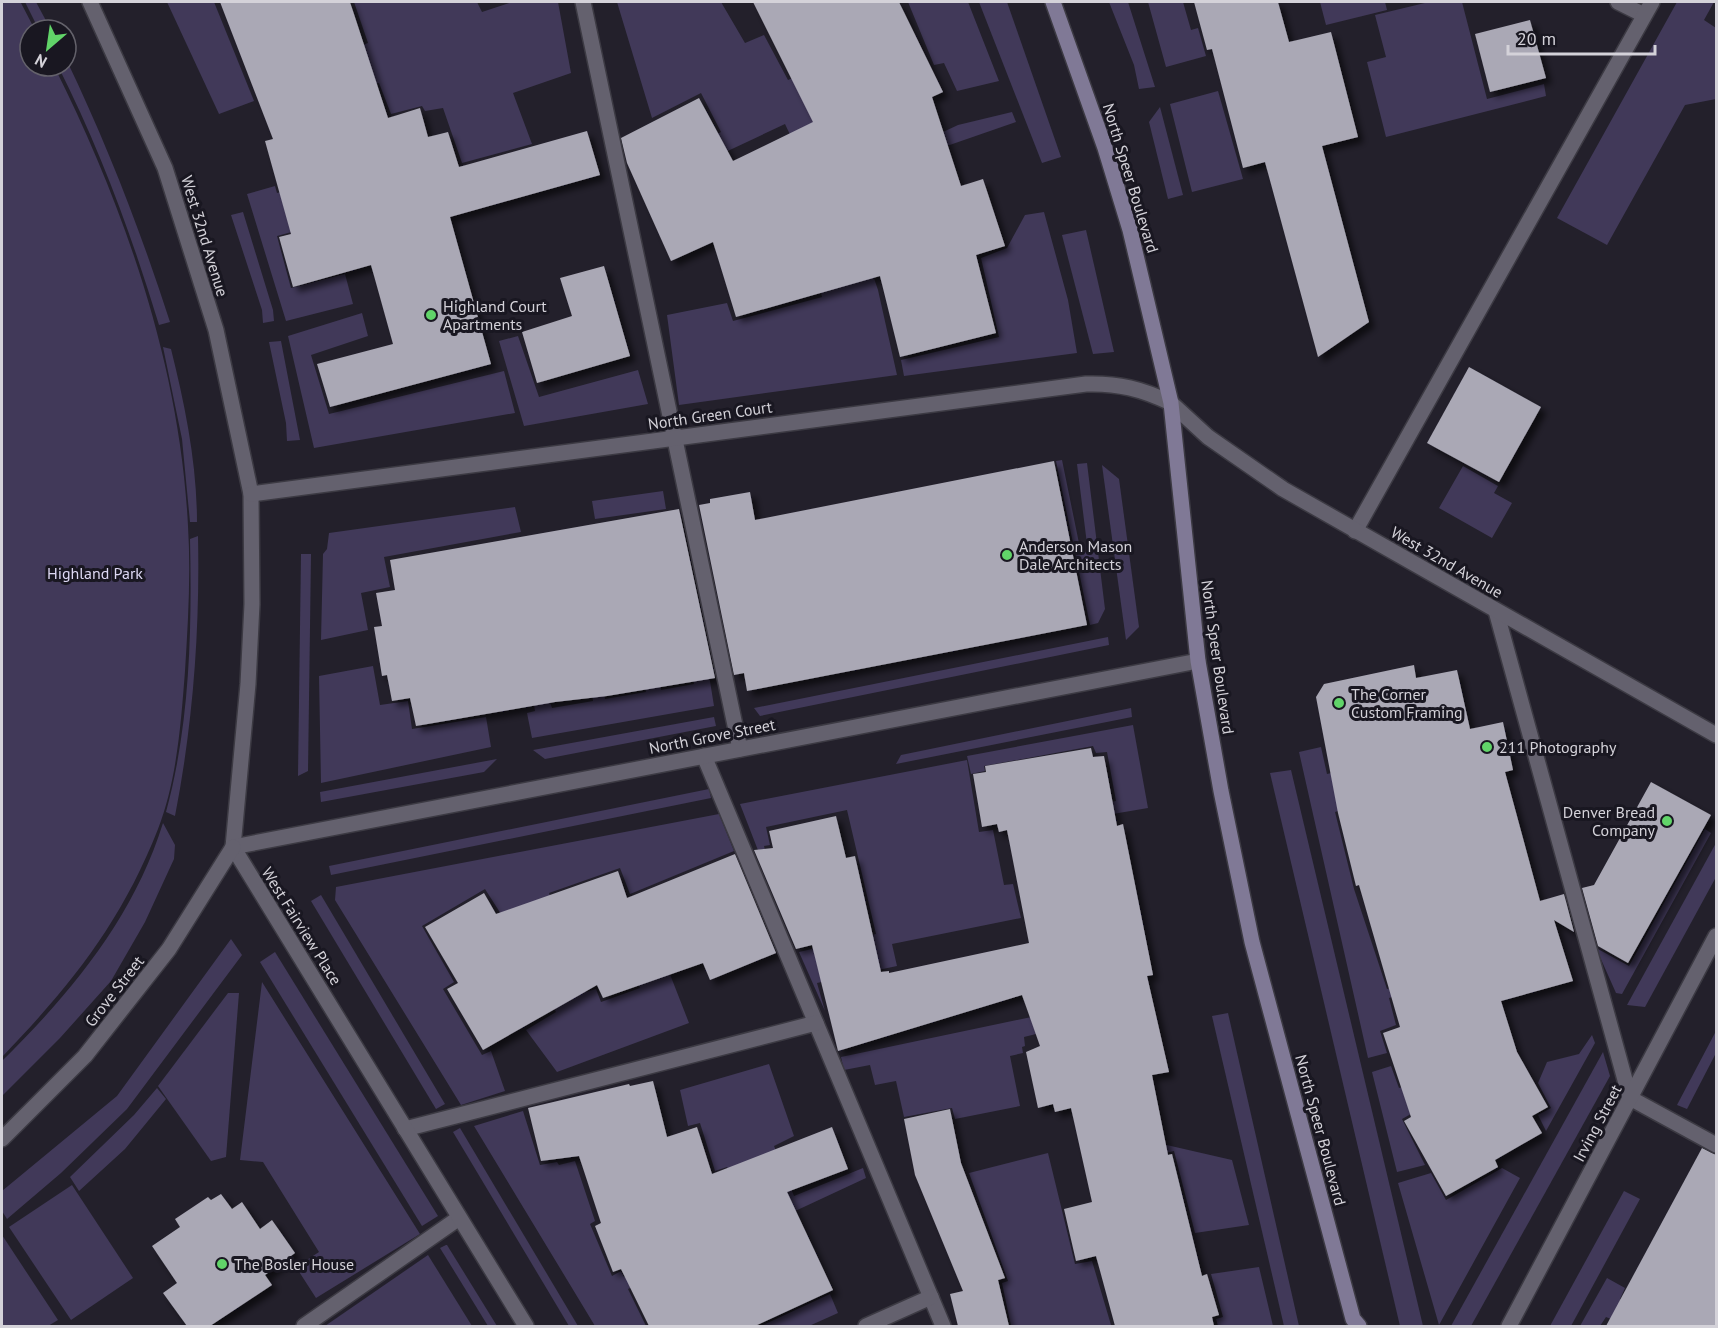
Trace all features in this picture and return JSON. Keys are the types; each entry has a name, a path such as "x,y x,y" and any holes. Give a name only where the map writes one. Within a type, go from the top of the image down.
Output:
{"main road":[{"name":"North Speer Boulevard","path":"1053,2 1106,148 1130,230 1171,403 1198,661 1221,791 1252,942 1354,1324"}],"street":[{"name":"West 32nd Avenue","path":"90,2 165,168 216,330 251,494"},
{"path":"583,2 740,749"},
{"path":"1618,2 1644,15"},
{"path":"1355,531 1652,2"},
{"name":"North Green Court","path":"251,494 1086,384 1111,383 1142,389 1171,403"},
{"name":"West 32nd Avenue","path":"1171,403 1208,437 1257,472 1355,531 1716,735"},
{"path":"233,848 250,661 251,494"},
{"path":"1496,610 1630,1098 1716,1145"},
{"name":"North Grove Street","path":"233,848 1198,661"},
{"path":"704,756 943,1326"},
{"name":"West Fairview Place","path":"233,848 526,1326"},
{"name":"Grove Street","path":"2,1139 92,1047 170,949 233,848"},
{"name":"Irving Street","path":"1509,1326 1716,936"},
{"path":"405,1129 816,1023"},
{"path":"304,1326 459,1218"},
{"path":"866,1326 931,1297"}],"green space":[{"name":"Highland Park","path":"2,2 21,3 29,18 18,18 18,78 60,78 104,175 145,289 174,407 183,466 188,526 189,599 180,731 170,791 158,829 128,894 92,951 50,1004 2,1057"},
{"path":"25,2 36,2 45,18 33,18"},
{"path":"167,2 214,2 254,101 219,114"},
{"path":"354,2 477,2 482,12 512,2 558,2 571,73 513,93 532,144 462,163 443,108 425,111 422,106 391,114 379,83 338,95 342,52 368,43"},
{"path":"617,2 721,2 745,43 764,35 788,80 802,74 826,141 803,162 785,124 700,164 691,148 721,132 701,93 652,118"},
{"path":"908,2 968,2 999,81 957,91 944,63 934,65"},
{"path":"979,2 1007,2 1061,157 1042,163"},
{"path":"1109,2 1128,2 1155,87 1139,89 1134,65"},
{"path":"1148,2 1183,2 1191,30 1198,28 1206,56 1166,67"},
{"path":"1320,2 1385,2 1387,10 1326,25"},
{"path":"1429,2 1462,2 1487,99 1544,84 1546,96 1386,137 1367,62 1386,57 1375,15"},
{"path":"1677,2 1714,2 1704,20 1716,28 1716,99 1685,105 1607,245 1557,218"},
{"path":"64,78 75,78 95,123 147,255 170,322 159,325 114,193"},
{"path":"1218,91 1243,179 1192,192 1170,104"},
{"path":"1160,107 1183,195 1168,199 1149,122"},
{"path":"1012,112 1016,122 817,191 958,125"},
{"path":"275,186 277,193 301,187 457,187 277,236 291,288 345,274 353,304 286,321 247,194"},
{"path":"843,187 878,290 897,375 679,405 667,315 727,303 733,321 822,297 797,204"},
{"path":"243,212 273,310 274,321 263,323 262,310 231,215"},
{"path":"1044,212 1068,300 1077,353 904,376 901,360 999,337 981,258 1007,248 1025,215"},
{"path":"1086,230 1114,352 1093,354 1062,235"},
{"path":"362,313 368,336 311,355 329,414 504,371 515,413 314,448 288,336"},
{"path":"518,336 539,397 638,370 648,404 524,426 499,341"},
{"path":"281,341 300,440 287,441 286,423 269,342"},
{"path":"163,347 171,349 185,413 195,478 197,522 190,522 182,439"},
{"path":"1062,460 1081,553 1088,552 1077,464 1087,463 1105,609 1098,623 1090,625 1056,461"},
{"path":"1102,465 1119,479 1139,627 1126,640"},
{"path":"1463,466 1498,486 1494,493 1512,503 1492,538 1439,508"},
{"path":"663,491 666,509 595,519 592,501"},
{"path":"515,507 521,532 384,557 390,587 361,593 368,630 321,640 323,554 327,549 329,533"},
{"path":"198,536 198,606 194,677 175,816 166,812 180,745 188,677 190,539"},
{"path":"301,554 311,554 308,771 298,776"},
{"path":"1108,637 1109,645 760,716 754,708"},
{"path":"373,666 380,705 408,701 412,729 486,717 491,747 321,783 319,676"},
{"path":"708,669 714,706 532,738 527,713 535,711 534,705 550,702 552,708 593,701 592,694 604,692 605,699 646,692 644,684 660,682 661,690 694,684 692,672"},
{"path":"1131,708 1132,717 896,764 901,755"},
{"path":"714,717 716,726 545,759 533,750"},
{"path":"1133,725 1148,808 1107,815 1106,803 1116,801 1107,752 1096,753 1093,746 984,766 985,771 971,774 967,756"},
{"path":"1321,747 1327,774 1340,771 1347,808 1335,812 1354,889 1387,989 1488,959 1489,965 1389,998 1396,1025 1380,1031 1387,1053 1368,1058 1299,752"},
{"path":"497,759 484,772 321,802 320,792"},
{"path":"967,760 979,832 993,830 1004,885 1013,884 1021,918 892,944 897,966 817,983 825,1011 799,952 876,934 847,810 766,827 770,845 764,846 775,894 740,804"},
{"path":"1291,770 1423,1326 1400,1326 1270,773"},
{"path":"709,789 711,798 331,875 329,866"},
{"path":"719,814 734,851 630,894 620,868 549,893 571,954 508,925 485,889 422,926 454,982 443,989 482,1055 491,1051 505,1091 461,1105 335,900 336,887"},
{"path":"163,823 175,845 174,859 145,922 111,981 60,1038 2,1096 2,1061 76,981 98,952 118,922 135,890 151,857"},
{"path":"1705,829 1711,833 1622,994 1616,993 1596,948 1629,966"},
{"path":"1716,843 1716,877 1645,1007 1627,1005"},
{"path":"321,895 445,1104 436,1109 311,901"},
{"path":"639,895 689,1023 557,1072 526,1030 556,1012 534,973 573,958 586,992 596,989 601,1002 640,988 635,976"},
{"path":"231,939 242,955 127,1109 61,1173 7,1219 2,1211 2,1191 117,1096"},
{"path":"275,952 438,1216 422,1226 260,962"},
{"path":"262,982 420,1234 316,1298 296,1267 319,1252 263,1162 240,1160"},
{"path":"228,993 239,993 226,1157 211,1161 158,1086"},
{"path":"1228,1013 1299,1326 1284,1326 1212,1016"},
{"path":"1041,1015 1044,1032 1024,1037 1023,1053 1010,1056 1020,1106 955,1119 952,1108 904,1117 896,1081 875,1085 870,1065 844,1070 841,1057"},
{"path":"1716,1031 1716,1053 1687,1109 1677,1105"},
{"path":"1592,1035 1595,1043 1546,1131 1538,1115 1551,1108 1538,1083 1547,1062 1579,1054"},
{"path":"1512,1052 1515,1056 1402,1119 1425,1165 1397,1172 1372,1072 1391,1066 1399,1088"},
{"path":"1603,1052 1610,1076 1471,1326 1451,1326"},
{"path":"769,1064 794,1136 774,1146 794,1196 863,1168 866,1178 716,1248 746,1210 727,1167 715,1171 700,1123 688,1126 680,1090"},
{"path":"157,1088 166,1099 125,1149 79,1191 70,1177 134,1115"},
{"path":"523,1111 540,1165 557,1162 559,1165 575,1161 595,1221 590,1224 612,1276 621,1271 624,1277 709,1242 712,1250 628,1289 646,1326 595,1326 474,1126"},
{"path":"460,1128 578,1326 569,1326 453,1132"},
{"path":"1097,1129 1232,1160 1249,1225 1195,1233 1174,1151 1090,1170"},
{"path":"1048,1153 1075,1264 1092,1261 1111,1325 1011,1326 1002,1283 1008,1281 969,1173"},
{"path":"1502,1168 1520,1178 1439,1325 1398,1183 1431,1173 1446,1200"},
{"path":"72,1185 133,1278 71,1320 9,1227"},
{"path":"1624,1191 1640,1199 1571,1326 1550,1326"},
{"path":"2,1235 58,1320 48,1326 2,1326"},
{"path":"447,1245 497,1326 488,1326 440,1248"},
{"path":"428,1255 472,1326 325,1326"},
{"path":"1259,1267 1273,1326 1218,1326 1216,1319 1223,1317 1211,1274"},
{"path":"1607,1278 1625,1288 1620,1299 1634,1307 1632,1312 1659,1326 1628,1326 1606,1317 1600,1326 1580,1326"},
{"path":"830,1294 838,1313 809,1326 761,1326"}],"building":[{"path":"220,2 350,2 388,118 420,108 428,137 448,132 459,167 587,131 600,175 450,217 491,364 330,407 317,364 393,344 371,265 293,287 279,237 291,234 265,141 273,139"},
{"path":"753,2 899,2 943,92 932,97 961,186 983,179 1005,246 976,255 996,333 900,357 880,276 736,317 713,242 671,261 627,163 621,138 699,98 733,161 813,122"},
{"path":"1194,2 1278,2 1289,42 1331,32 1358,137 1322,146 1369,322 1318,357 1265,162 1243,168 1212,49 1207,50"},
{"path":"1530,20 1546,78 1490,92 1475,34"},
{"path":"604,266 630,356 537,383 522,332 572,316 560,278"},
{"path":"1469,367 1541,407 1499,482 1427,443"},
{"path":"1054,461 1087,625 747,691 744,673 734,675 699,505 710,503 710,499 750,492 755,520"},
{"path":"679,509 715,678 416,726 410,698 392,701 387,675 382,676 374,627 382,626 376,593 395,590 390,560"},
{"path":"1414,665 1416,678 1457,670 1470,729 1503,722 1513,770 1505,772 1540,901 1564,894 1574,932 1554,920 1573,981 1501,1001 1517,1052 1548,1107 1532,1116 1542,1133 1495,1160 1498,1167 1446,1196 1404,1121 1411,1117 1383,1033 1400,1027 1359,885 1356,886 1338,813 1316,697 1324,684"},
{"path":"1091,748 1093,757 1104,756 1117,826 1123,824 1153,975 1147,976 1169,1072 1152,1075 1168,1155 1172,1154 1202,1276 1207,1274 1219,1315 1212,1317 1214,1326 1115,1326 1096,1256 1076,1261 1064,1209 1092,1202 1071,1108 1055,1112 1053,1104 1038,1108 1026,1052 1040,1046 1022,995 838,1051 812,945 796,949 754,850 773,848 769,831 836,816 846,858 855,856 881,972 889,971 889,973 1029,943 1007,830 999,832 997,824 982,827 973,774 986,772 985,766"},
{"path":"1651,782 1711,815 1628,963 1598,946 1582,888 1594,885"},
{"path":"735,854 776,953 710,980 703,963 603,998 597,985 483,1050 447,989 458,983 425,927 484,893 496,914 618,871 627,898"},
{"path":"653,1081 667,1137 697,1127 712,1174 832,1127 848,1169 787,1192 833,1290 755,1326 649,1326 621,1269 613,1272 595,1226 601,1223 579,1156 541,1161 528,1108 629,1084 630,1086"},
{"path":"950,1109 961,1163 1005,1278 998,1280 1009,1326 958,1326 950,1294 963,1291 915,1175 904,1119"},
{"path":"1702,1148 1716,1155 1716,1326 1606,1326"},
{"name":"The Bosler House","path":"221,1194 232,1209 242,1202 260,1229 272,1220 295,1253 265,1275 272,1285 210,1326 187,1326 163,1293 177,1283 152,1246 180,1227 175,1219 208,1197 211,1200"}],"place":[{"name":"Highland Court Apartments","path":"431,315"},
{"name":"Anderson Mason Dale Architects","path":"1007,555"},
{"name":"The Corner Custom Framing","path":"1339,703"},
{"name":"211 Photography","path":"1487,747"},
{"name":"Denver Bread Company","path":"1667,821"},
{"name":"The Bosler House","path":"222,1264"}]}
